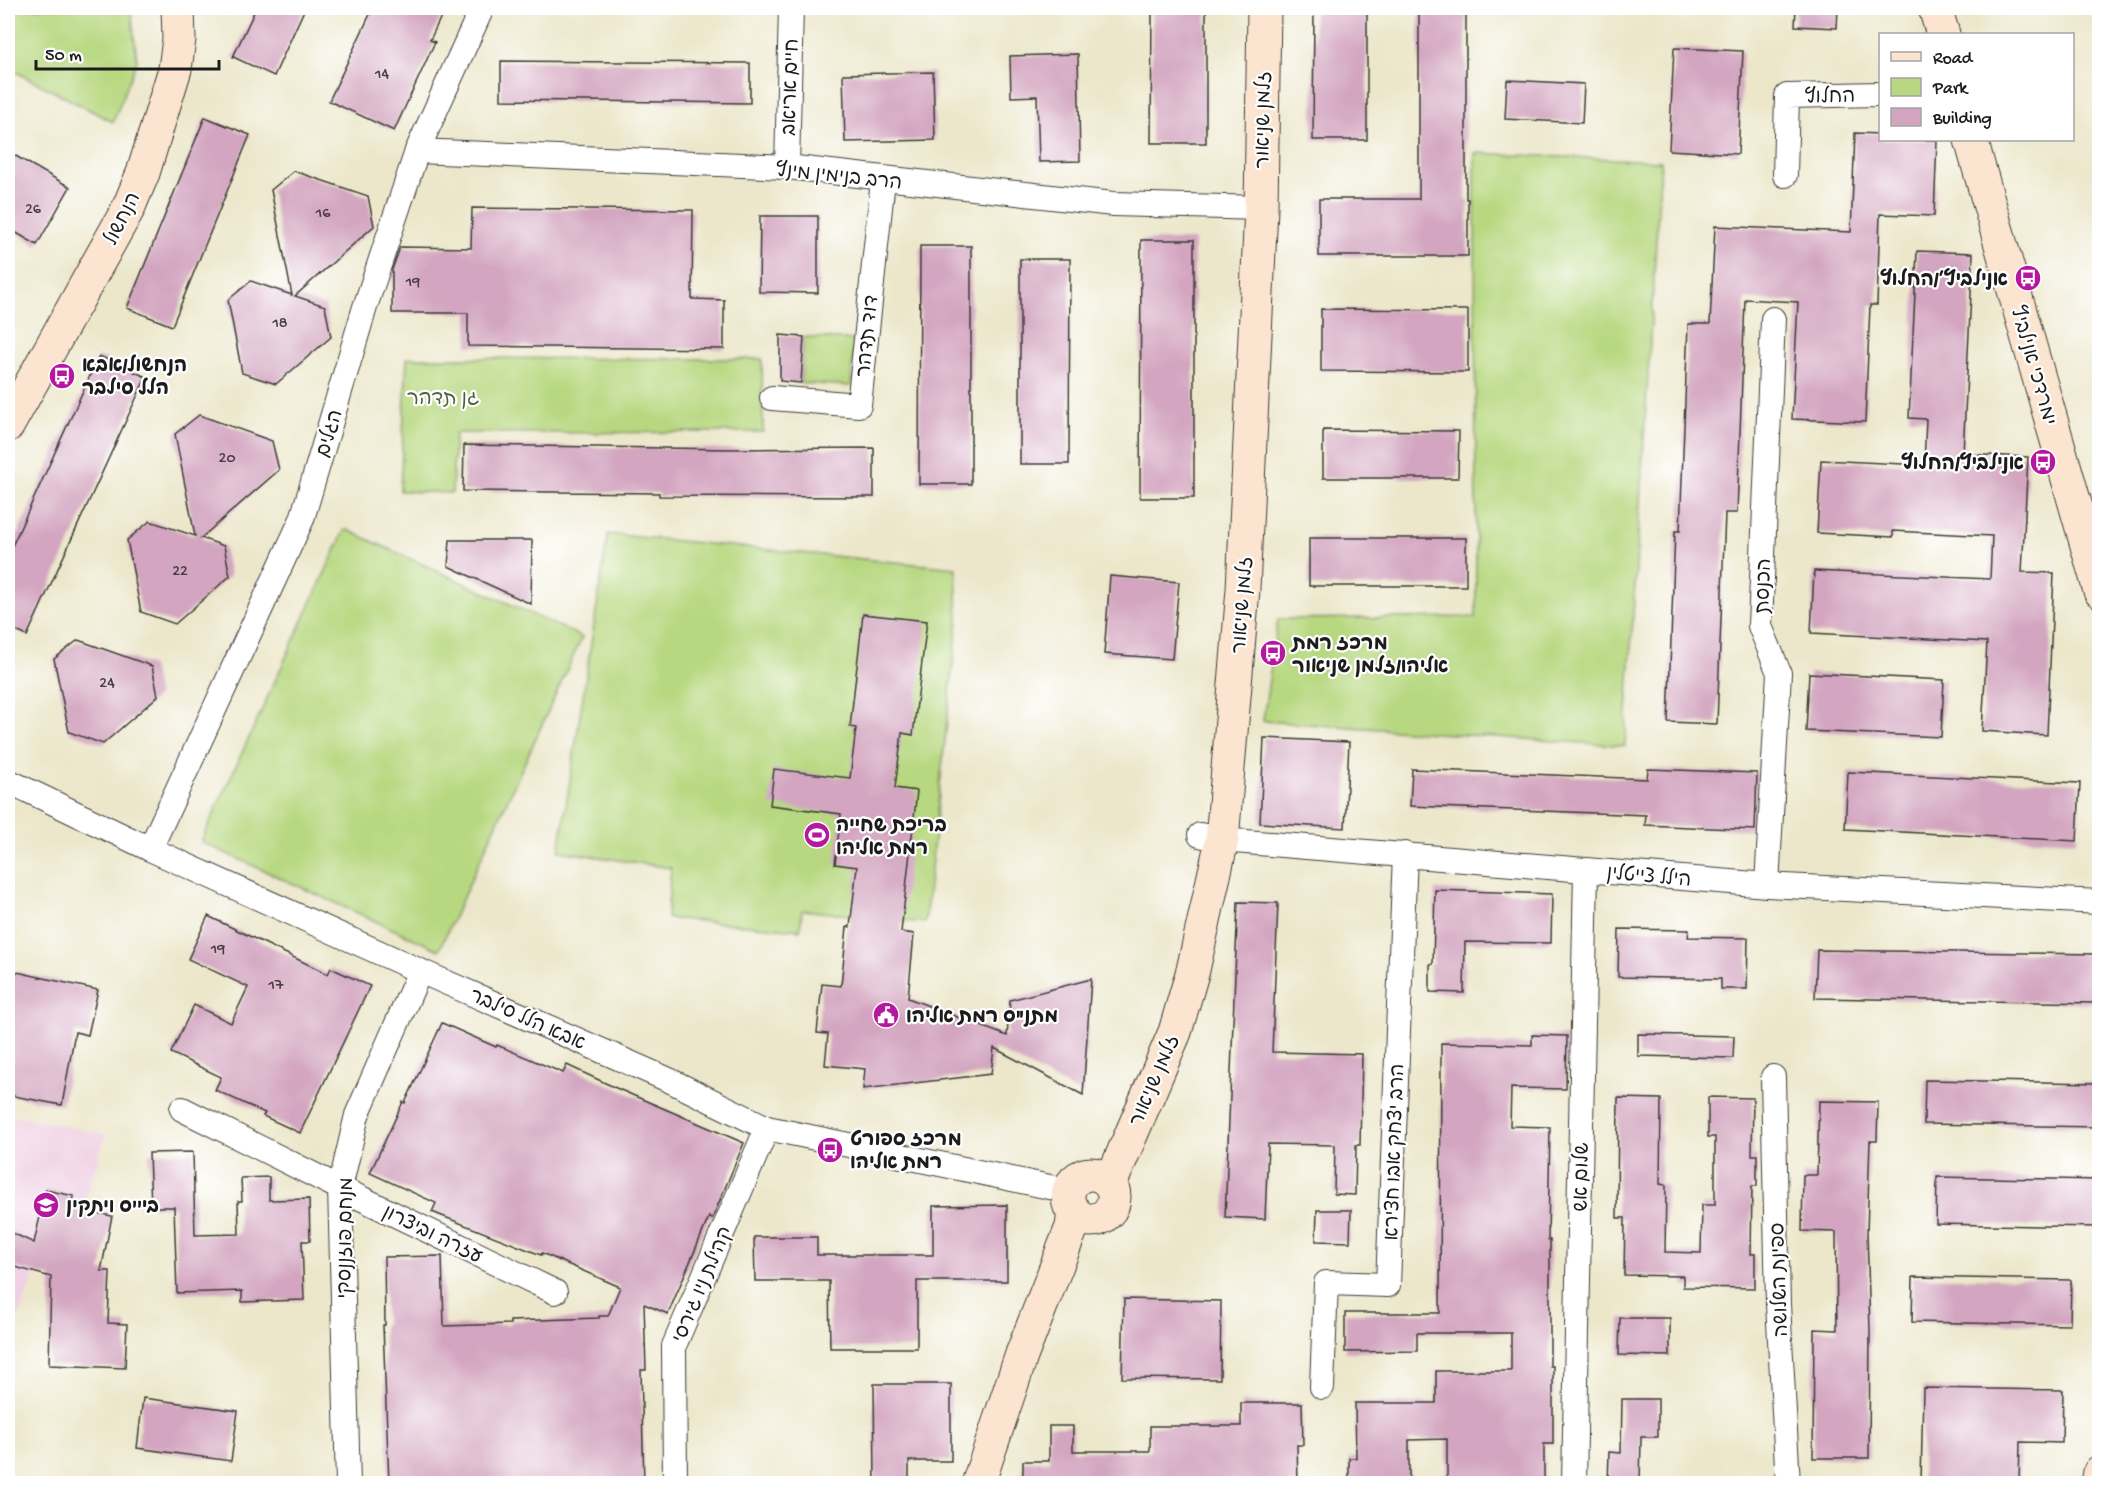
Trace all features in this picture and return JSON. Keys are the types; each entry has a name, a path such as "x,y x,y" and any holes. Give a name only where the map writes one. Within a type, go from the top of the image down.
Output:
{"street":[{"name":"הנחשול","path":"10,422 128,209 143,173 176,69 179,39 178,8"},
{"name":"הגלים","path":"150,849 302,519 366,308 417,151 482,8"},
{"name":"חיים אריאב","path":"786,167 791,8"},
{"name":"זלמן שניאור","path":"1242,8 1250,208"},
{"name":"זלמן שניאור","path":"978,1484 1022,1354 1072,1227 1158,1025 1211,838 1206,799 1264,8"},
{"path":"1935,8 1943,33"},
{"name":"החלוץ","path":"1785,175 1787,96 1879,94"},
{"name":"מרדכי אנילביץ'","path":"1971,141 2100,591"},
{"name":"הרב בנימין מינץ","path":"417,151 786,167 883,180 1113,204 1250,208"},
{"name":"דוד תדהר","path":"772,398 859,405 883,180"},
{"name":"הכנסת","path":"1767,885 1779,673 1760,626 1773,319"},
{"name":"אבא הלל סילבר","path":"8,782 420,971 671,1081 767,1128 1087,1196"},
{"name":"הילל צייטלין","path":"1211,838 1767,885 2100,902"},
{"name":"הרב יצחק אבו חצירא","path":"1322,1387 1326,1283 1388,1284 1405,854"},
{"name":"שלום אש","path":"1574,1484 1586,870"},
{"name":"מנחם פוזננסקי","path":"348,1484 340,1188 357,1115 420,971"},
{"name":"ספינת השלושה","path":"1773,1077 1778,1304 1788,1484"},
{"name":"עזרה וביצרון","path":"182,1109 555,1292"},
{"name":"קהילת ניו ג'רסי","path":"675,1484 674,1346 767,1128"},
{"name":"זלמן שניאור","path":"993,1484 1035,1357 1084,1233 1087,1196"},
{"path":"2098,1484 2100,1472"}],"shaded area":[{"name":"בי''ס ויתקין","path":"8,1114 106,1135 67,1257 44,1250 8,1345"}],"green space":[{"path":"8,8 131,8 137,61 113,122 8,68"},
{"path":"1475,153 1661,161 1625,746 1263,721 1278,619 1476,617"},
{"path":"804,337 854,340 851,386 801,383"},
{"name":"גן תדהר","path":"407,358 762,359 763,432 455,433 452,493 400,491"},
{"path":"345,529 582,637 439,950 201,842"},
{"path":"608,534 956,568 958,620 925,923 802,910 800,930 667,918 671,868 559,851"}],"building":[{"path":"256,8 305,8 274,76 233,57"},
{"path":"373,8 445,8 430,40 435,42 394,131 329,101"},
{"path":"1152,8 1206,8 1206,143 1151,143"},
{"path":"1314,8 1367,8 1367,140 1313,140"},
{"path":"1419,8 1466,8 1468,256 1319,256 1319,199 1419,199"},
{"path":"1796,8 1838,8 1837,28 1795,26"},
{"path":"1674,48 1743,51 1738,154 1669,150"},
{"path":"1078,54 1080,161 1039,162 1037,96 1011,97 1010,56"},
{"path":"501,61 750,63 750,103 501,100"},
{"path":"933,72 935,140 845,142 843,74"},
{"path":"1507,80 1584,84 1582,123 1505,119"},
{"path":"205,117 250,135 172,326 127,308"},
{"path":"1855,133 1879,134 1879,141 1937,141 1934,216 1880,214 1877,305 1870,305 1865,422 1792,419 1798,302 1745,299 1737,513 1725,513 1717,724 1668,722 1675,531 1680,531 1688,324 1710,324 1715,226 1851,232"},
{"path":"14,155 70,187 37,245 8,228 8,166"},
{"path":"294,171 368,196 374,226 295,296 325,306 331,337 276,384 242,373 228,300 251,281 292,295 271,190"},
{"path":"472,208 693,210 692,299 724,300 724,349 468,346 468,313 392,313 392,270 400,247 471,248"},
{"path":"760,216 818,216 818,293 759,292"},
{"path":"1141,240 1194,240 1194,498 1140,498"},
{"path":"920,246 971,246 971,484 919,484"},
{"path":"1917,251 1973,253 1963,454 2028,457 2022,572 2054,573 2047,735 1982,731 1987,642 1811,633 1814,571 1990,579 1992,536 1893,531 1893,537 1817,533 1821,460 1924,465 1926,419 1909,418"},
{"path":"1020,259 1070,259 1069,464 1020,464"},
{"path":"1321,309 1468,310 1468,372 1321,371"},
{"path":"780,335 804,337 801,383 780,381"},
{"path":"99,356 146,377 27,636 8,627 8,555"},
{"path":"199,415 272,441 279,470 201,538 224,546 230,576 175,624 141,612 127,540 150,521 195,536 175,434"},
{"path":"1323,430 1459,431 1458,478 1323,478"},
{"path":"464,445 728,449 874,448 874,497 659,496 659,493 463,491"},
{"path":"1309,538 1466,538 1466,586 1309,586"},
{"path":"450,540 532,540 531,604 448,566"},
{"path":"1110,576 1179,582 1172,659 1104,654"},
{"path":"863,614 927,621 913,735 902,733 895,788 917,791 901,932 914,934 908,998 1007,1036 1010,1000 1091,979 1083,1095 994,1048 991,1074 863,1089 865,1069 825,1065 828,1034 817,1033 822,984 841,986 847,927 850,927 857,867 835,864 841,814 770,805 774,769 850,778 856,728 850,727"},
{"path":"78,640 152,666 158,696 103,744 69,732 54,659"},
{"path":"1809,673 1944,680 1941,737 1806,731"},
{"path":"1264,738 1349,742 1345,828 1260,823"},
{"path":"1412,769 1647,779 1648,769 1757,773 1755,830 1645,825 1646,815 1410,806"},
{"path":"1848,772 2080,783 2077,841 1845,829"},
{"path":"1435,890 1552,894 1551,943 1465,942 1464,993 1430,992"},
{"path":"1238,902 1278,903 1272,1052 1362,1054 1360,1145 1356,1145 1355,1195 1334,1194 1335,1145 1268,1144 1265,1219 1225,1217"},
{"path":"208,916 328,974 331,968 370,986 300,1133 263,1116 265,1113 215,1090 221,1077 171,1053 194,1005 231,1023 248,987 188,959"},
{"path":"1619,929 1689,930 1688,937 1748,938 1747,989 1721,989 1721,979 1618,977"},
{"path":"1817,950 2096,954 2095,1003 1815,998"},
{"path":"8,970 98,990 88,1035 75,1032 62,1105 8,1095"},
{"path":"442,1023 563,1073 567,1065 744,1143 712,1219 709,1217 668,1314 644,1304 646,1370 641,1370 644,1482 389,1484 383,1325 385,1325 384,1257 442,1256 444,1326 599,1318 599,1316 608,1316 620,1287 542,1253 541,1255 432,1212 436,1203 370,1173"},
{"path":"1638,1034 1734,1036 1733,1058 1638,1056"},
{"path":"1532,1035 1567,1036 1566,1089 1511,1088 1510,1126 1550,1127 1548,1240 1550,1240 1550,1366 1553,1366 1553,1444 1544,1444 1544,1484 1447,1484 1447,1439 1409,1440 1409,1484 1349,1484 1349,1458 1356,1458 1355,1403 1436,1403 1436,1371 1511,1371 1511,1333 1417,1333 1417,1351 1345,1352 1345,1313 1440,1313 1441,1043 1532,1045"},
{"path":"1925,1080 2100,1083 2100,1127 1924,1124"},
{"path":"1708,1097 1753,1098 1752,1155 1757,1155 1757,1186 1752,1186 1751,1254 1755,1254 1755,1288 1683,1287 1683,1276 1624,1275 1625,1218 1617,1218 1618,1098 1661,1099 1660,1184 1666,1185 1665,1252 1701,1253 1702,1205 1715,1205 1715,1137 1708,1137"},
{"path":"1819,1101 1878,1102 1877,1141 1870,1141 1867,1232 1870,1330 1869,1458 1813,1458 1814,1329 1837,1330 1836,1232 1802,1231 1803,1175 1817,1175"},
{"path":"193,1152 195,1235 239,1234 238,1201 242,1201 241,1178 269,1177 269,1200 309,1199 310,1241 302,1241 304,1300 242,1302 242,1291 177,1293 174,1207 151,1207 149,1153"},
{"path":"1937,1177 2100,1180 2100,1227 1936,1224"},
{"path":"46,1190 74,1196 72,1208 112,1216 101,1271 110,1271 108,1323 127,1324 125,1368 49,1365 51,1277 8,1265 8,1231 34,1243"},
{"path":"1007,1205 1007,1281 917,1281 917,1348 830,1348 829,1281 755,1281 754,1237 817,1237 817,1255 933,1255 933,1206"},
{"path":"1317,1210 1351,1210 1350,1242 1316,1241"},
{"path":"1913,1277 2071,1280 2070,1325 1912,1322"},
{"path":"1124,1299 1221,1301 1220,1379 1122,1378"},
{"path":"1620,1318 1670,1318 1670,1356 1619,1355"},
{"path":"874,1384 951,1384 951,1461 909,1461 909,1484 875,1484"},
{"path":"1923,1388 2063,1390 2062,1443 2020,1442 2019,1484 1921,1484"},
{"path":"143,1398 238,1411 231,1461 137,1448"},
{"path":"1622,1399 1658,1399 1658,1437 1641,1437 1640,1484 1608,1484 1609,1452 1621,1453"},
{"path":"1241,1403 1302,1403 1303,1445 1297,1445 1298,1484 1239,1484 1239,1480 1122,1480 1122,1484 1023,1484 1023,1461 1049,1461 1049,1426 1073,1426 1073,1451 1150,1451 1150,1426 1241,1426"}],"place":[{"name":"אנילביץ׳/החלוץ","path":"2028,278"},
{"name":"הנחשול/אבא הלל סילבר","path":"62,376"},
{"name":"אנילביץ/החלוץ","path":"2043,462"},
{"name":"מרכז רמת אליהו/זלמן שניאור","path":"1273,653"},
{"name":"בריכת שחייה רמת אליהו","path":"817,835"},
{"name":"מתנ\"ס רמת אליהו","path":"886,1015"},
{"name":"מרכז ספורט רמת אליהו","path":"830,1150"},
{"name":"בי''ס ויתקין","path":"46,1205"}]}
